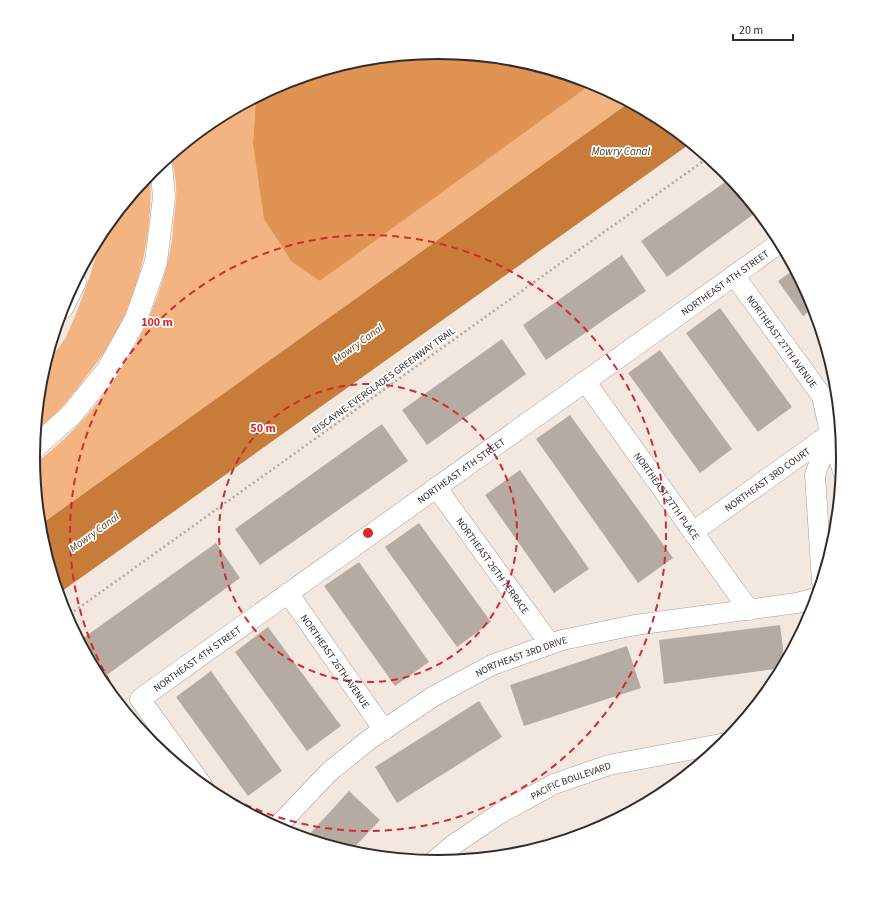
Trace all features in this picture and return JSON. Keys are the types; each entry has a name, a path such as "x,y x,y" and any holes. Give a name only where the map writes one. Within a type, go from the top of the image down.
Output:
{"highway":[{"path":"41,442 72,415 107,371 136,319 156,262 164,197 162,172"}],"street":[{"name":"NORTHEAST 4TH STREET","path":"191,770 140,699 776,245"},
{"name":"NORTHEAST 27TH AVENUE","path":"734,275 822,396 835,429"},
{"name":"NORTHEAST 27TH PLACE","path":"585,382 749,610"},
{"name":"NORTHEAST 3RD COURT","path":"693,532 835,429"},
{"path":"821,568 815,475 835,429"},
{"name":"NORTHEAST 26TH TERRACE","path":"436,488 550,644"},
{"name":"NORTHEAST 26TH AVENUE","path":"288,593 384,730"},
{"name":"NORTHEAST 3RD DRIVE","path":"280,823 329,772 370,739 434,696 492,665 562,640 635,625 797,603 811,599"},
{"name":"PACIFIC BOULEVARD","path":"440,856 453,845 499,814 554,784 609,765 713,745"}],"path":[{"name":"BISCAYNE-EVERGLADES GREENWAY TRAIL","path":"71,613 703,160"}],"shaded area":[{"path":"438,59 491,62 542,73 587,87 320,281 292,262 264,219 253,143 256,103 310,80 386,62"},
{"path":"587,87 625,105 45,521 43,510 40,459 83,420 104,395 123,367 153,308 172,243 176,203 175,176 172,162 196,141 217,126 256,103 253,143 320,281"},
{"path":"150,183 151,195 147,241 136,286 119,328 100,359 75,392 41,427 43,405 54,354 66,337 91,273 96,252 107,236 122,215"}],"water":[{"name":"Mowry Canal","path":"625,105 660,126 687,146 63,591 54,561 45,521"}],"building":[{"path":"726,182 754,214 667,277 641,241"},
{"path":"622,255 646,291 546,360 523,325"},
{"path":"791,272 809,311 803,316 778,281"},
{"path":"720,308 792,407 758,432 686,333"},
{"path":"502,339 526,374 427,445 402,410"},
{"path":"660,350 732,449 700,473 628,373"},
{"path":"570,415 673,558 638,583 536,439"},
{"path":"382,424 408,461 260,565 235,529"},
{"path":"520,470 589,569 554,593 485,495"},
{"path":"419,523 491,622 457,647 385,547"},
{"path":"216,543 240,578 105,676 83,638"},
{"path":"359,562 429,662 395,686 324,586"},
{"path":"780,625 784,657 776,669 664,684 659,640"},
{"path":"268,627 341,726 307,751 235,652"},
{"path":"627,646 641,688 524,726 510,685"},
{"path":"211,671 282,771 248,796 176,697"},
{"path":"479,701 502,737 397,803 375,767"},
{"path":"349,791 380,820 355,847 309,835"}]}
